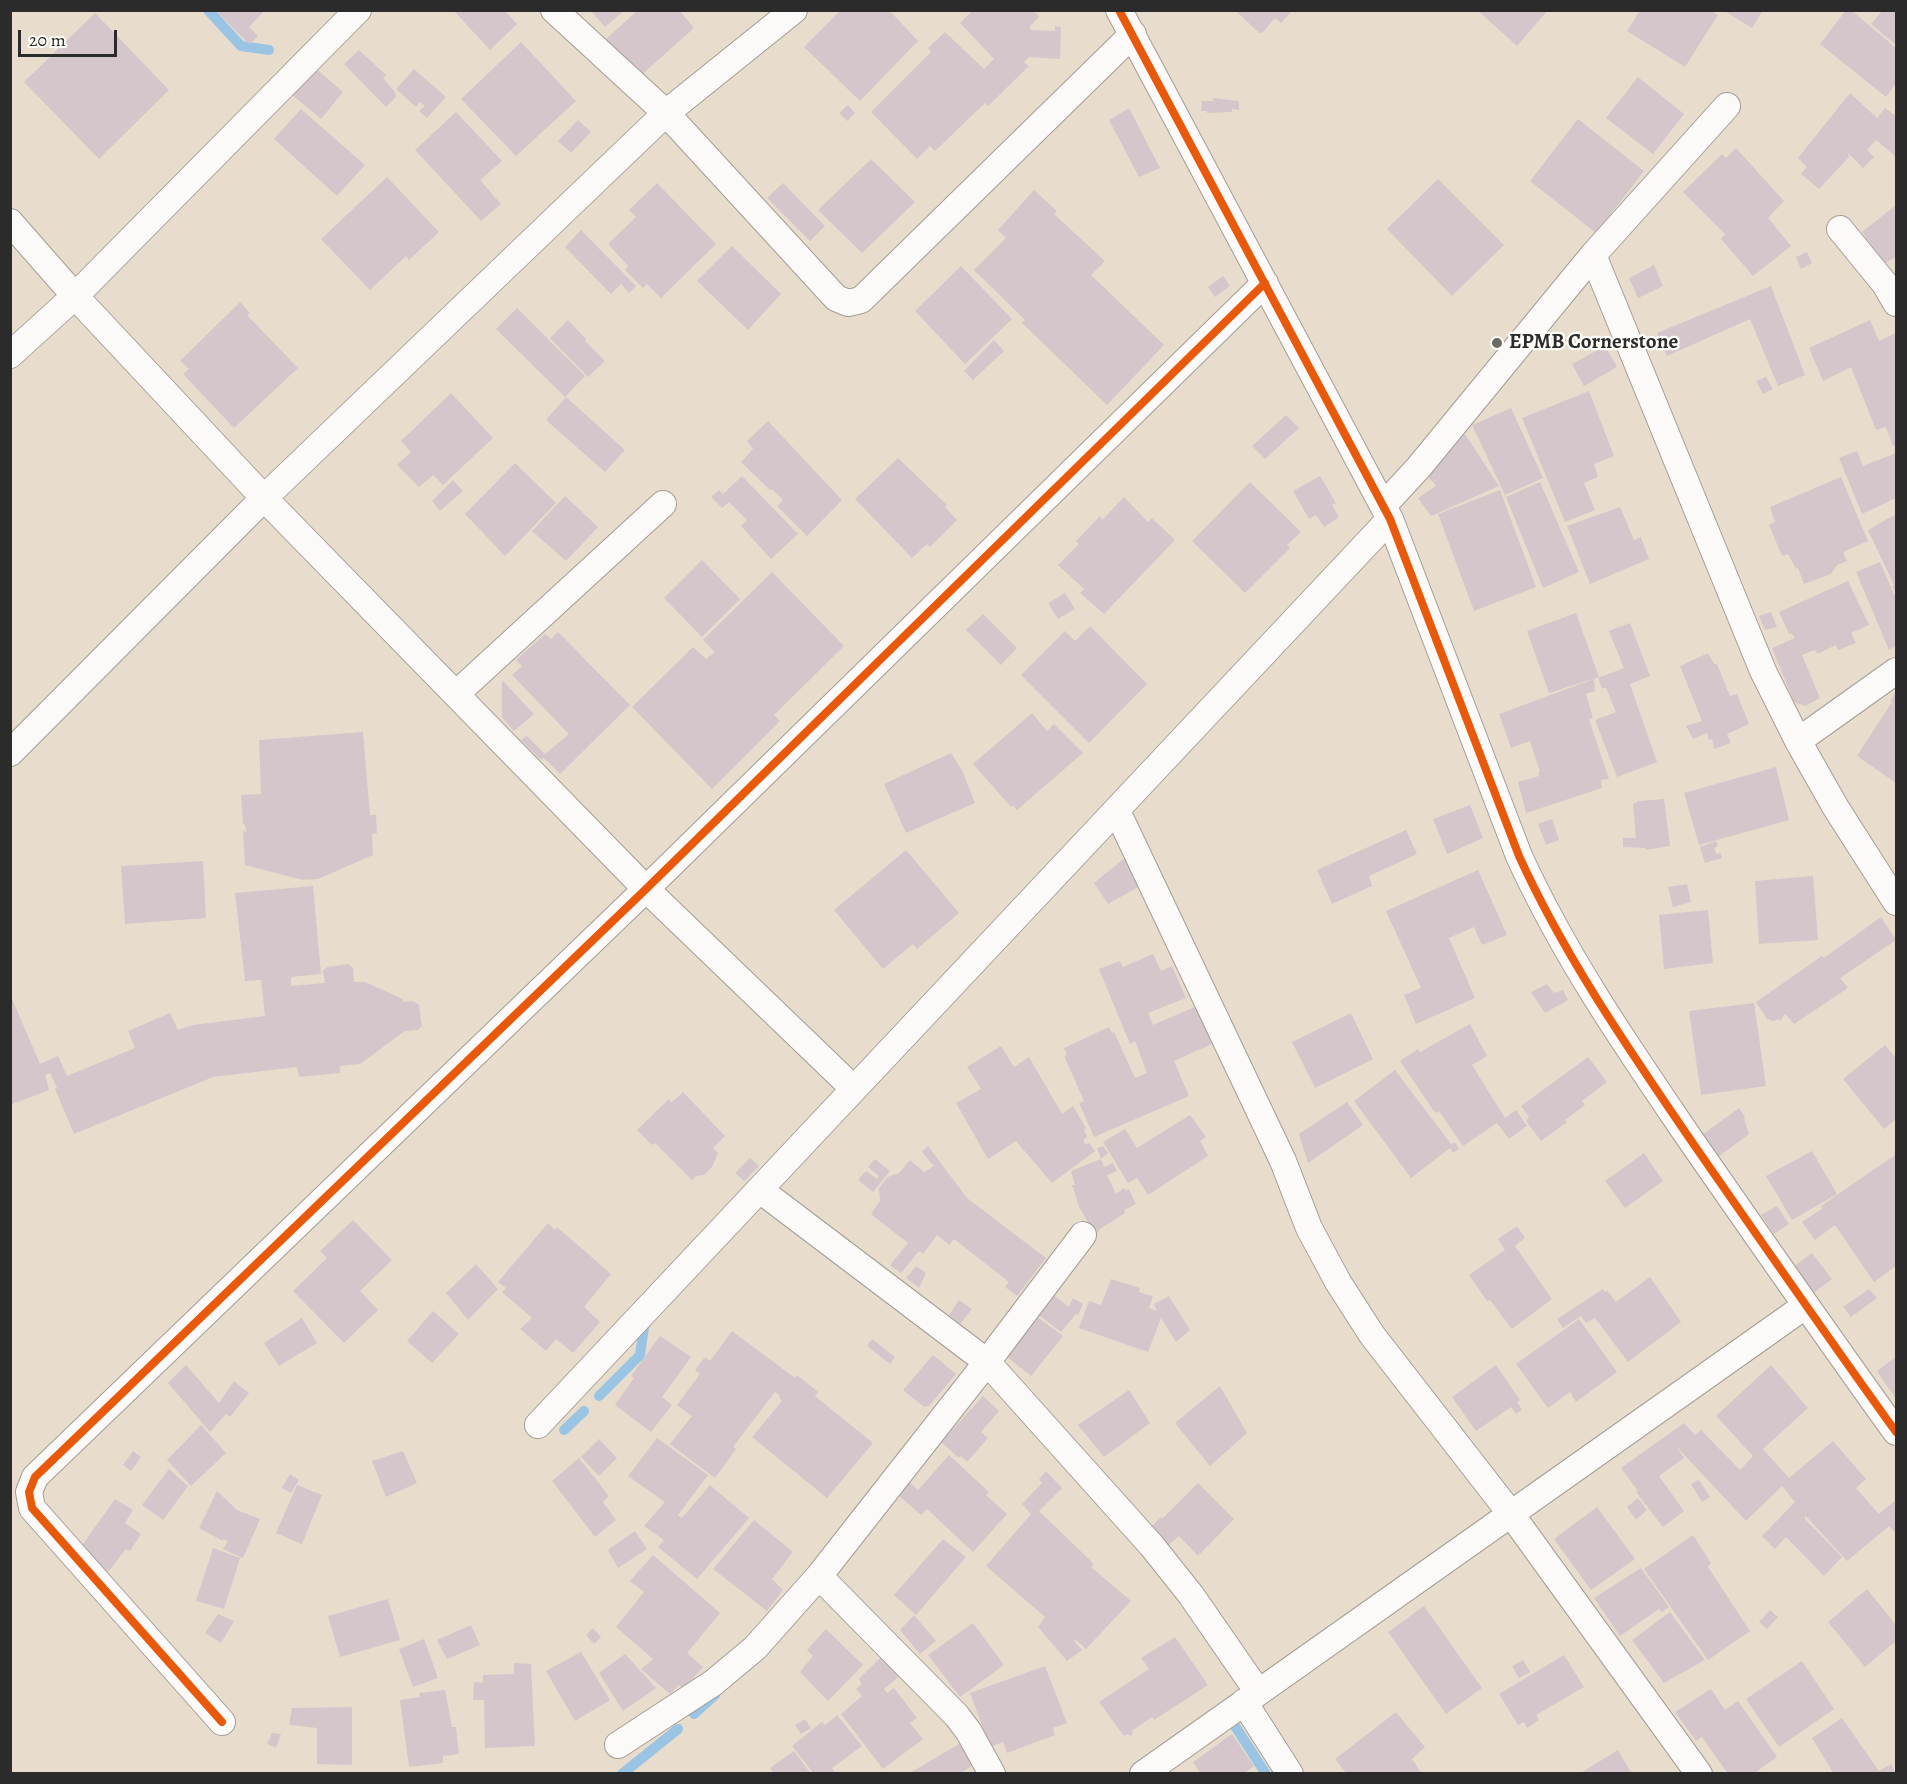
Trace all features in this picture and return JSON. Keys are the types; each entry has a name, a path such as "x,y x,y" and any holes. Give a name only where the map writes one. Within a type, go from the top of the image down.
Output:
{"street":[{"path":"10,355 75,296 358,10"},
{"path":"554,10 666,112 836,298 848,303 861,300 1133,34"},
{"path":"10,753 264,498 666,112 794,10"},
{"path":"1119,10 1387,512 1519,856 1542,907 1620,1036 1805,1306 1896,1432"},
{"path":"538,1425 1117,811 1387,512 1419,467 1593,255 1727,106"},
{"path":"10,222 75,296 264,498 646,889 854,1089"},
{"path":"1840,229 1892,288"},
{"path":"1593,255 1764,671 1798,741 1836,808 1896,902"},
{"path":"222,1722 32,1508 29,1492 35,1477 646,889 1265,283"},
{"path":"456,694 663,504"},
{"path":"1798,741 1896,671"},
{"path":"1117,811 1282,1161 1310,1228 1338,1282 1372,1335 1511,1514 1699,1773"},
{"path":"760,1190 987,1362 1152,1546 1191,1595 1251,1697 1290,1773"},
{"path":"618,1745 713,1683 755,1648 819,1576 987,1362 1083,1235"},
{"path":"1143,1773 1805,1306"},
{"path":"819,1576 957,1716 969,1732 992,1773"}],"building":[{"path":"215,10 265,10 249,27 258,36 249,44"},
{"path":"453,10 504,10 517,24 490,50"},
{"path":"590,10 625,10 605,27"},
{"path":"638,10 679,10 694,28 638,78 605,40"},
{"path":"841,10 889,10 918,41 860,101 804,47"},
{"path":"973,10 1033,10 1039,17 1030,26 1030,30 1055,31 1055,26 1061,27 1060,59 1029,57 1024,62 1029,66 988,106 985,103 935,151 930,146 917,159 871,112 931,52 928,48 945,32 984,69 994,59 960,23"},
{"path":"1235,10 1293,10 1281,23 1275,18 1263,32 1259,33"},
{"path":"1477,10 1548,10 1517,46"},
{"path":"1640,10 1710,10 1718,15 1685,67 1627,31"},
{"path":"1723,10 1763,10 1752,28"},
{"path":"1846,10 1851,10 1896,48 1896,83 1886,97 1820,44"},
{"path":"1883,10 1896,10 1896,45 1871,24"},
{"path":"95,13 169,90 99,159 24,82"},
{"path":"521,42 576,101 516,156 461,99"},
{"path":"359,50 386,75 383,78 395,92 396,97 386,107 344,64"},
{"path":"313,66 343,92 321,119 290,93"},
{"path":"414,69 446,97 427,118 419,111 425,106 420,102 416,107 396,89"},
{"path":"1638,77 1684,114 1653,154 1606,118"},
{"path":"1850,93 1877,118 1885,108 1896,116 1896,157 1876,140 1867,150 1874,157 1863,168 1848,153 1849,157 1819,189 1801,174 1807,167 1798,158"},
{"path":"1213,98 1239,101 1239,110 1207,113 1207,111 1201,111 1202,101 1213,101"},
{"path":"848,105 855,113 847,121 839,113"},
{"path":"1129,108 1160,168 1139,177 1109,120"},
{"path":"301,109 365,165 337,196 274,139"},
{"path":"456,112 502,161 480,180 501,204 481,221 415,150"},
{"path":"1578,119 1644,171 1596,233 1530,181"},
{"path":"578,120 591,132 571,153 558,141"},
{"path":"1736,148 1784,201 1768,218 1791,246 1753,276 1721,239 1725,234 1683,192 1722,154 1726,158"},
{"path":"871,159 915,202 862,253 818,210"},
{"path":"387,177 439,232 409,260 406,256 370,290 321,239"},
{"path":"1438,179 1504,245 1452,296 1387,229"},
{"path":"657,183 716,244 661,298 647,284 643,288 625,270 628,266 608,244 636,217 629,210"},
{"path":"783,183 825,226 810,241 767,198"},
{"path":"1034,190 1057,211 1054,214 1105,261 1091,275 1164,345 1107,405 1022,323 1025,320 974,270 1006,238 998,230"},
{"path":"1896,205 1896,257 1884,264 1862,232"},
{"path":"581,230 636,286 629,293 621,284 611,294 565,247"},
{"path":"732,246 781,294 748,330 697,281"},
{"path":"1807,252 1812,263 1801,269 1796,257"},
{"path":"1654,265 1663,286 1638,298 1629,278"},
{"path":"961,266 1012,319 965,364 915,311"},
{"path":"1223,276 1230,286 1215,297 1208,287"},
{"path":"1771,286 1805,375 1778,386 1750,319 1667,356 1657,333"},
{"path":"240,302 250,313 247,315 298,368 234,428 183,374 189,369 180,361"},
{"path":"517,308 585,376 565,397 496,329"},
{"path":"568,320 605,361 588,377 550,338"},
{"path":"1870,320 1879,341 1896,333 1896,445 1893,446 1886,427 1876,430 1851,367 1823,381 1809,348"},
{"path":"994,340 1004,351 973,380 964,371"},
{"path":"1605,346 1617,367 1584,386 1572,364"},
{"path":"1766,377 1773,389 1763,394 1756,381"},
{"path":"1589,391 1614,456 1594,464 1598,477 1584,483 1595,510 1565,522 1522,418"},
{"path":"451,393 493,438 443,485 433,475 419,487 397,465 411,452 401,441"},
{"path":"566,397 625,450 605,472 546,420"},
{"path":"1511,408 1543,478 1505,495 1472,425"},
{"path":"1286,415 1299,428 1265,459 1252,446"},
{"path":"768,421 842,500 807,536 777,506 783,500 741,462 753,449 747,441"},
{"path":"1465,434 1499,486 1431,516 1418,498 1436,486 1427,475"},
{"path":"1857,451 1863,466 1896,453 1896,498 1862,514 1839,458"},
{"path":"898,458 947,505 945,507 957,520 930,547 927,544 912,558 855,499"},
{"path":"515,463 556,503 505,556 465,514"},
{"path":"742,476 798,534 771,559 741,526 747,520 729,502 722,508 711,497 719,490 723,494"},
{"path":"1320,476 1336,503 1332,505 1339,517 1324,527 1316,515 1309,519 1293,491"},
{"path":"1841,477 1868,541 1843,552 1847,561 1837,565 1831,574 1804,584 1798,568 1796,569 1788,554 1782,556 1769,525 1775,522 1770,507"},
{"path":"453,480 463,491 440,511 432,501"},
{"path":"1250,482 1301,532 1287,545 1290,548 1245,593 1192,541"},
{"path":"1540,482 1579,572 1543,588 1506,497"},
{"path":"1500,490 1536,587 1474,611 1438,514"},
{"path":"565,496 598,527 566,561 532,531"},
{"path":"1124,497 1148,522 1152,518 1175,540 1104,614 1080,593 1084,589 1058,565 1079,544 1076,541 1100,516 1102,520"},
{"path":"1620,507 1634,540 1641,537 1649,559 1590,584 1567,526"},
{"path":"1896,514 1896,594 1868,530"},
{"path":"702,560 740,599 702,637 664,598"},
{"path":"1880,562 1896,599 1896,646 1889,650 1856,572"},
{"path":"772,572 844,646 774,715 780,721 712,789 632,707 693,647 706,659 715,652 703,640"},
{"path":"1848,581 1869,625 1851,633 1856,643 1838,650 1836,645 1817,654 1815,650 1802,655 1820,698 1805,706 1794,702 1772,648 1795,638 1789,634 1779,612"},
{"path":"1065,593 1075,609 1058,619 1048,603"},
{"path":"1771,612 1777,627 1765,630 1759,616"},
{"path":"1576,613 1599,677 1549,693 1527,631"},
{"path":"983,614 1017,648 1001,665 966,630"},
{"path":"1630,623 1650,676 1630,684 1657,762 1617,777 1595,720 1616,712 1606,688 1602,688 1598,678 1624,668 1609,631"},
{"path":"1090,626 1147,684 1089,743 1021,675 1065,631 1075,641"},
{"path":"558,632 630,705 560,774 544,758 541,760 521,740 527,736 545,754 569,734 512,675 522,666 516,660 545,634 551,639"},
{"path":"1708,653 1714,664 1717,664 1730,696 1737,694 1749,724 1727,734 1731,743 1714,749 1712,739 1709,740 1707,733 1693,739 1686,726 1702,721 1680,666"},
{"path":"1594,679 1595,691 1586,694 1593,718 1589,719 1609,779 1601,780 1602,788 1526,813 1518,782 1539,776 1540,772 1530,741 1511,748 1499,714"},
{"path":"502,680 534,714 514,731 502,717"},
{"path":"1896,691 1896,783 1857,756 1892,702 1890,701"},
{"path":"1032,713 1047,731 1054,724 1083,753 1017,810 1013,805 1011,807 973,764"},
{"path":"363,732 370,815 376,815 377,833 372,834 373,855 318,879 303,880 245,865 243,831 246,832 245,824 243,824 241,795 261,794 259,740"},
{"path":"951,753 962,770 975,803 906,833 884,784"},
{"path":"1776,767 1789,820 1699,845 1684,793"},
{"path":"1664,799 1670,846 1646,850 1646,848 1623,847 1623,838 1636,838 1633,804 1639,801"},
{"path":"1470,805 1483,838 1447,854 1433,819"},
{"path":"1552,819 1559,840 1546,845 1538,824"},
{"path":"1406,830 1417,854 1369,876 1372,886 1332,904 1317,870"},
{"path":"1716,841 1718,846 1714,848 1716,854 1720,853 1722,858 1705,863 1700,847"},
{"path":"906,850 959,913 917,949 913,944 883,969 834,910"},
{"path":"1127,856 1140,886 1108,904 1094,883"},
{"path":"203,861 206,918 125,924 121,866"},
{"path":"1478,870 1507,935 1482,945 1474,927 1449,938 1475,998 1416,1024 1404,995 1421,988 1386,911"},
{"path":"1813,876 1818,940 1759,944 1755,881"},
{"path":"1687,884 1691,902 1673,907 1668,887"},
{"path":"313,886 321,974 291,977 291,986 325,983 323,971 327,967 348,964 353,968 354,982 365,982 403,999 403,1002 413,1001 419,1005 422,1026 418,1030 405,1031 360,1064 340,1066 340,1073 299,1077 297,1067 213,1077 74,1134 50,1073 45,1075 49,1090 10,1105 10,994 40,1064 58,1056 67,1076 135,1048 128,1031 170,1013 178,1030 193,1025 265,1016 261,980 245,981 235,893"},
{"path":"1708,910 1713,963 1664,969 1659,915"},
{"path":"1881,917 1896,940 1840,978 1848,988 1794,1024 1785,1014 1780,1021 1767,1019 1756,1002 1822,956 1824,958"},
{"path":"1153,954 1161,971 1172,966 1186,998 1148,1013 1153,1025 1197,1006 1214,1043 1174,1061 1189,1096 1094,1137 1079,1103 1084,1101 1064,1056 1067,1055 1064,1048 1109,1027 1112,1033 1114,1032 1135,1078 1147,1073 1135,1041 1130,1044 1099,969 1120,961 1123,967"},
{"path":"1547,984 1554,993 1563,990 1568,1000 1545,1013 1531,992"},
{"path":"1754,1003 1766,1086 1701,1095 1689,1011"},
{"path":"1351,1013 1373,1059 1315,1088 1292,1042"},
{"path":"1470,1024 1487,1056 1472,1065 1505,1118 1516,1110 1527,1126 1509,1139 1497,1123 1463,1146 1439,1111 1437,1113 1433,1110 1400,1061 1418,1049 1420,1052"},
{"path":"1885,1045 1896,1058 1896,1119 1884,1129 1843,1079"},
{"path":"1001,1046 1014,1067 1029,1057 1062,1114 1073,1106 1086,1128 1084,1130 1087,1137 1083,1140 1086,1145 1089,1143 1095,1151 1052,1183 1016,1141 988,1159 956,1103 981,1089 967,1067"},
{"path":"1588,1057 1607,1082 1582,1101 1585,1105 1565,1120 1567,1122 1541,1141 1526,1121 1529,1117 1521,1106"},
{"path":"1395,1070 1451,1144 1455,1142 1459,1149 1453,1153 1450,1148 1411,1178 1354,1101"},
{"path":"683,1092 725,1136 713,1148 718,1153 712,1167 704,1175 696,1176 692,1180 655,1143 652,1145 637,1130 669,1099 671,1103"},
{"path":"1347,1102 1363,1125 1308,1163 1299,1134"},
{"path":"1739,1108 1745,1117 1749,1134 1718,1157 1702,1135"},
{"path":"1190,1115 1206,1137 1200,1141 1208,1156 1148,1195 1137,1178 1128,1183 1103,1142 1125,1129 1137,1148"},
{"path":"928,1146 967,1198 1046,1258 1017,1296 1005,1287 1009,1282 954,1239 949,1245 937,1235 923,1254 919,1251 901,1273 890,1265 908,1243 871,1214 880,1201 879,1188 888,1177 899,1173 910,1160 924,1172 934,1166 922,1152"},
{"path":"1103,1146 1108,1153 1101,1159 1097,1148"},
{"path":"1812,1151 1837,1194 1792,1220 1766,1176"},
{"path":"1896,1151 1896,1266 1874,1282 1835,1225 1815,1240 1802,1222 1823,1208 1821,1206 1895,1155"},
{"path":"1644,1153 1663,1181 1625,1208 1605,1181"},
{"path":"750,1158 759,1166 744,1181 735,1173"},
{"path":"875,1159 890,1171 873,1192 858,1180 866,1171 877,1179 879,1176 868,1167"},
{"path":"1101,1159 1104,1167 1113,1163 1117,1171 1107,1175 1116,1194 1124,1188 1129,1189 1136,1204 1124,1210 1125,1213 1100,1229 1096,1235 1080,1209 1072,1185 1075,1185 1071,1171"},
{"path":"1777,1206 1789,1224 1774,1234 1761,1215"},
{"path":"353,1220 392,1260 360,1291 378,1310 344,1343 293,1291 327,1258 320,1251"},
{"path":"548,1223 555,1230 557,1227 611,1274 584,1307 600,1322 573,1353 556,1339 546,1351 520,1329 532,1318 502,1292 506,1288 498,1282"},
{"path":"1517,1226 1525,1238 1515,1246 1552,1299 1512,1329 1490,1300 1487,1301 1469,1275 1505,1250 1498,1239"},
{"path":"1812,1253 1832,1279 1812,1294 1793,1267"},
{"path":"476,1264 498,1289 468,1320 446,1293"},
{"path":"916,1266 926,1273 919,1288 906,1278"},
{"path":"1650,1277 1681,1322 1628,1362 1595,1318 1586,1323 1581,1316 1563,1328 1557,1319 1603,1289 1605,1292 1607,1290 1616,1302"},
{"path":"1111,1279 1140,1288 1139,1292 1153,1296 1149,1308 1157,1311 1154,1304 1169,1296 1190,1330 1176,1342 1161,1318 1148,1352 1079,1328 1089,1301 1101,1305"},
{"path":"1869,1289 1877,1298 1851,1317 1843,1307"},
{"path":"1051,1293 1069,1307 1073,1298 1083,1304 1078,1315 1076,1314 1061,1332 1036,1313"},
{"path":"959,1300 972,1309 960,1324 949,1315"},
{"path":"433,1311 459,1334 432,1363 407,1341"},
{"path":"1032,1313 1063,1336 1031,1376 1001,1352"},
{"path":"302,1318 317,1343 279,1366 264,1343"},
{"path":"1579,1319 1617,1372 1576,1402 1570,1392 1548,1408 1516,1364"},
{"path":"732,1331 795,1378 797,1375 818,1392 815,1396 873,1443 827,1498 752,1437 782,1401 775,1392 733,1447 736,1449 715,1478 670,1444 692,1416 677,1405 700,1374 695,1370 705,1357 710,1361"},
{"path":"660,1336 691,1357 662,1397 672,1405 651,1432 615,1405 634,1378 631,1376"},
{"path":"872,1339 895,1357 890,1364 867,1346"},
{"path":"933,1355 956,1374 929,1406 924,1407 903,1390"},
{"path":"1896,1357 1896,1399 1877,1371"},
{"path":"186,1365 219,1403 234,1381 249,1393 230,1417 226,1414 210,1432 168,1383"},
{"path":"1496,1365 1520,1400 1517,1402 1522,1410 1516,1414 1511,1407 1476,1431 1452,1397"},
{"path":"1771,1365 1808,1408 1763,1449 1789,1478 1833,1441 1866,1479 1856,1488 1879,1514 1896,1500 1896,1531 1889,1526 1847,1561 1806,1516 1804,1518 1842,1557 1824,1576 1786,1537 1775,1549 1762,1536 1795,1502 1782,1486 1746,1521 1676,1446 1684,1458 1659,1476 1684,1511 1663,1527 1621,1468 1684,1423 1695,1435 1701,1430 1740,1470 1753,1456 1716,1416"},
{"path":"1220,1386 1247,1433 1210,1466 1175,1423"},
{"path":"1129,1390 1150,1423 1104,1457 1078,1425"},
{"path":"983,1396 999,1411 981,1432 988,1438 967,1462 941,1442"},
{"path":"201,1425 226,1453 191,1486 167,1460"},
{"path":"657,1438 708,1475 678,1515 682,1518 710,1485 749,1518 697,1579 658,1547 664,1540 644,1526 665,1502 628,1476"},
{"path":"599,1439 617,1458 599,1476 581,1457"},
{"path":"133,1451 141,1457 131,1471 123,1465"},
{"path":"403,1451 417,1483 386,1497 372,1461"},
{"path":"949,1455 989,1492 986,1495 1007,1514 973,1552 927,1509 921,1515 895,1492 906,1479 918,1490"},
{"path":"579,1458 609,1496 603,1502 616,1520 595,1537 552,1481"},
{"path":"169,1469 188,1486 163,1520 142,1505"},
{"path":"1046,1471 1062,1488 1039,1511 1094,1564 1091,1567 1131,1601 1086,1649 1075,1639 1082,1650 1067,1661 1038,1627 1045,1617 986,1566 1031,1514 1022,1504 1042,1483 1039,1479"},
{"path":"290,1474 299,1480 291,1493 282,1488"},
{"path":"1699,1480 1710,1497 1702,1502 1691,1484"},
{"path":"1198,1483 1234,1519 1198,1556 1179,1536 1162,1551 1146,1532"},
{"path":"297,1485 322,1495 302,1544 276,1533"},
{"path":"217,1491 237,1510 260,1519 243,1558 223,1549 228,1541 223,1539 223,1541 199,1528"},
{"path":"1638,1498 1647,1510 1636,1520 1627,1507"},
{"path":"115,1499 133,1510 125,1523 141,1534 130,1551 126,1549 108,1572 78,1551"},
{"path":"1597,1507 1635,1559 1591,1590 1554,1539"},
{"path":"754,1520 793,1552 772,1579 783,1590 767,1611 713,1569"},
{"path":"635,1531 647,1549 618,1568 608,1550"},
{"path":"1693,1535 1711,1563 1708,1567 1750,1631 1708,1660 1644,1569"},
{"path":"943,1539 966,1557 916,1615 894,1595"},
{"path":"213,1548 240,1558 224,1609 196,1601"},
{"path":"653,1555 720,1613 687,1653 703,1667 684,1688 679,1685 670,1694 641,1669 653,1659 616,1627 644,1592 630,1581"},
{"path":"1641,1568 1669,1607 1662,1612 1659,1609 1620,1636 1594,1598"},
{"path":"1867,1589 1896,1625 1896,1641 1865,1667 1828,1622"},
{"path":"388,1599 400,1640 340,1657 328,1616"},
{"path":"1424,1606 1482,1688 1446,1714 1388,1632"},
{"path":"1770,1610 1778,1617 1767,1629 1759,1622"},
{"path":"1670,1612 1705,1660 1664,1683 1632,1640"},
{"path":"218,1614 234,1621 221,1643 205,1633"},
{"path":"914,1615 936,1641 920,1654 900,1630"},
{"path":"973,1623 1004,1665 960,1697 928,1655"},
{"path":"471,1625 480,1645 447,1659 437,1640"},
{"path":"593,1628 601,1637 594,1644 586,1635"},
{"path":"826,1629 863,1665 828,1701 800,1672 813,1656 807,1650"},
{"path":"1175,1637 1208,1685 1154,1720 1152,1717 1132,1731 1133,1734 1130,1736 1128,1734 1124,1736 1099,1702 1149,1669 1141,1658"},
{"path":"424,1639 438,1678 413,1687 399,1649"},
{"path":"581,1652 610,1700 575,1721 546,1671"},
{"path":"625,1654 656,1688 623,1711 599,1673"},
{"path":"883,1655 903,1673 884,1689 887,1693 894,1688 917,1718 910,1723 923,1739 883,1769 841,1714 862,1696 856,1689 862,1684 859,1679"},
{"path":"1564,1655 1584,1687 1536,1715 1539,1720 1527,1728 1524,1722 1518,1725 1499,1694"},
{"path":"1523,1660 1530,1672 1519,1678 1512,1666"},
{"path":"1802,1661 1834,1709 1779,1747 1746,1699"},
{"path":"514,1663 531,1664 535,1746 485,1748 484,1700 473,1700 474,1682 483,1683 483,1675 514,1674"},
{"path":"1045,1666 1067,1723 1053,1728 1055,1735 1007,1753 1003,1742 990,1747 970,1693"},
{"path":"1711,1689 1725,1710 1738,1701 1777,1757 1753,1774 1728,1774 1702,1737 1696,1741 1675,1712"},
{"path":"445,1690 452,1727 456,1727 459,1754 443,1756 443,1763 409,1767 400,1700 420,1697 419,1693"},
{"path":"352,1707 352,1765 317,1764 317,1728 289,1725 292,1708"},
{"path":"1396,1712 1425,1747 1412,1759 1422,1774 1347,1774 1335,1759"},
{"path":"837,1715 862,1746 832,1768 836,1774 814,1774 792,1746 822,1722 825,1725"},
{"path":"1842,1718 1879,1771 1891,1764 1896,1774 1834,1774 1812,1738"},
{"path":"805,1719 811,1728 801,1734 795,1725"},
{"path":"272,1733 281,1734 276,1748 267,1744"},
{"path":"1232,1734 1254,1766 1243,1774 1201,1774 1193,1762"},
{"path":"964,1741 977,1763 959,1774 908,1774"},
{"path":"1618,1750 1632,1774 1579,1774"},
{"path":"794,1751 811,1774 774,1774 770,1768"}],"waterway":[{"path":"208,10 241,46 269,50"},
{"path":"599,1396 640,1355 644,1327 648,1319"},
{"path":"564,1430 584,1411"},
{"path":"694,1714 715,1695"},
{"path":"1231,1720 1266,1774"},
{"path":"622,1774 678,1729"}],"cycle path":[{"path":"1119,10 1390,519 1519,856 1556,930 1598,1001 1667,1105 1896,1432"},
{"path":"222,1722 32,1508 29,1492 35,1477 646,889 1265,283"}],"place":[{"name":"EPMB Cornerstone","path":"1497,343"}]}
